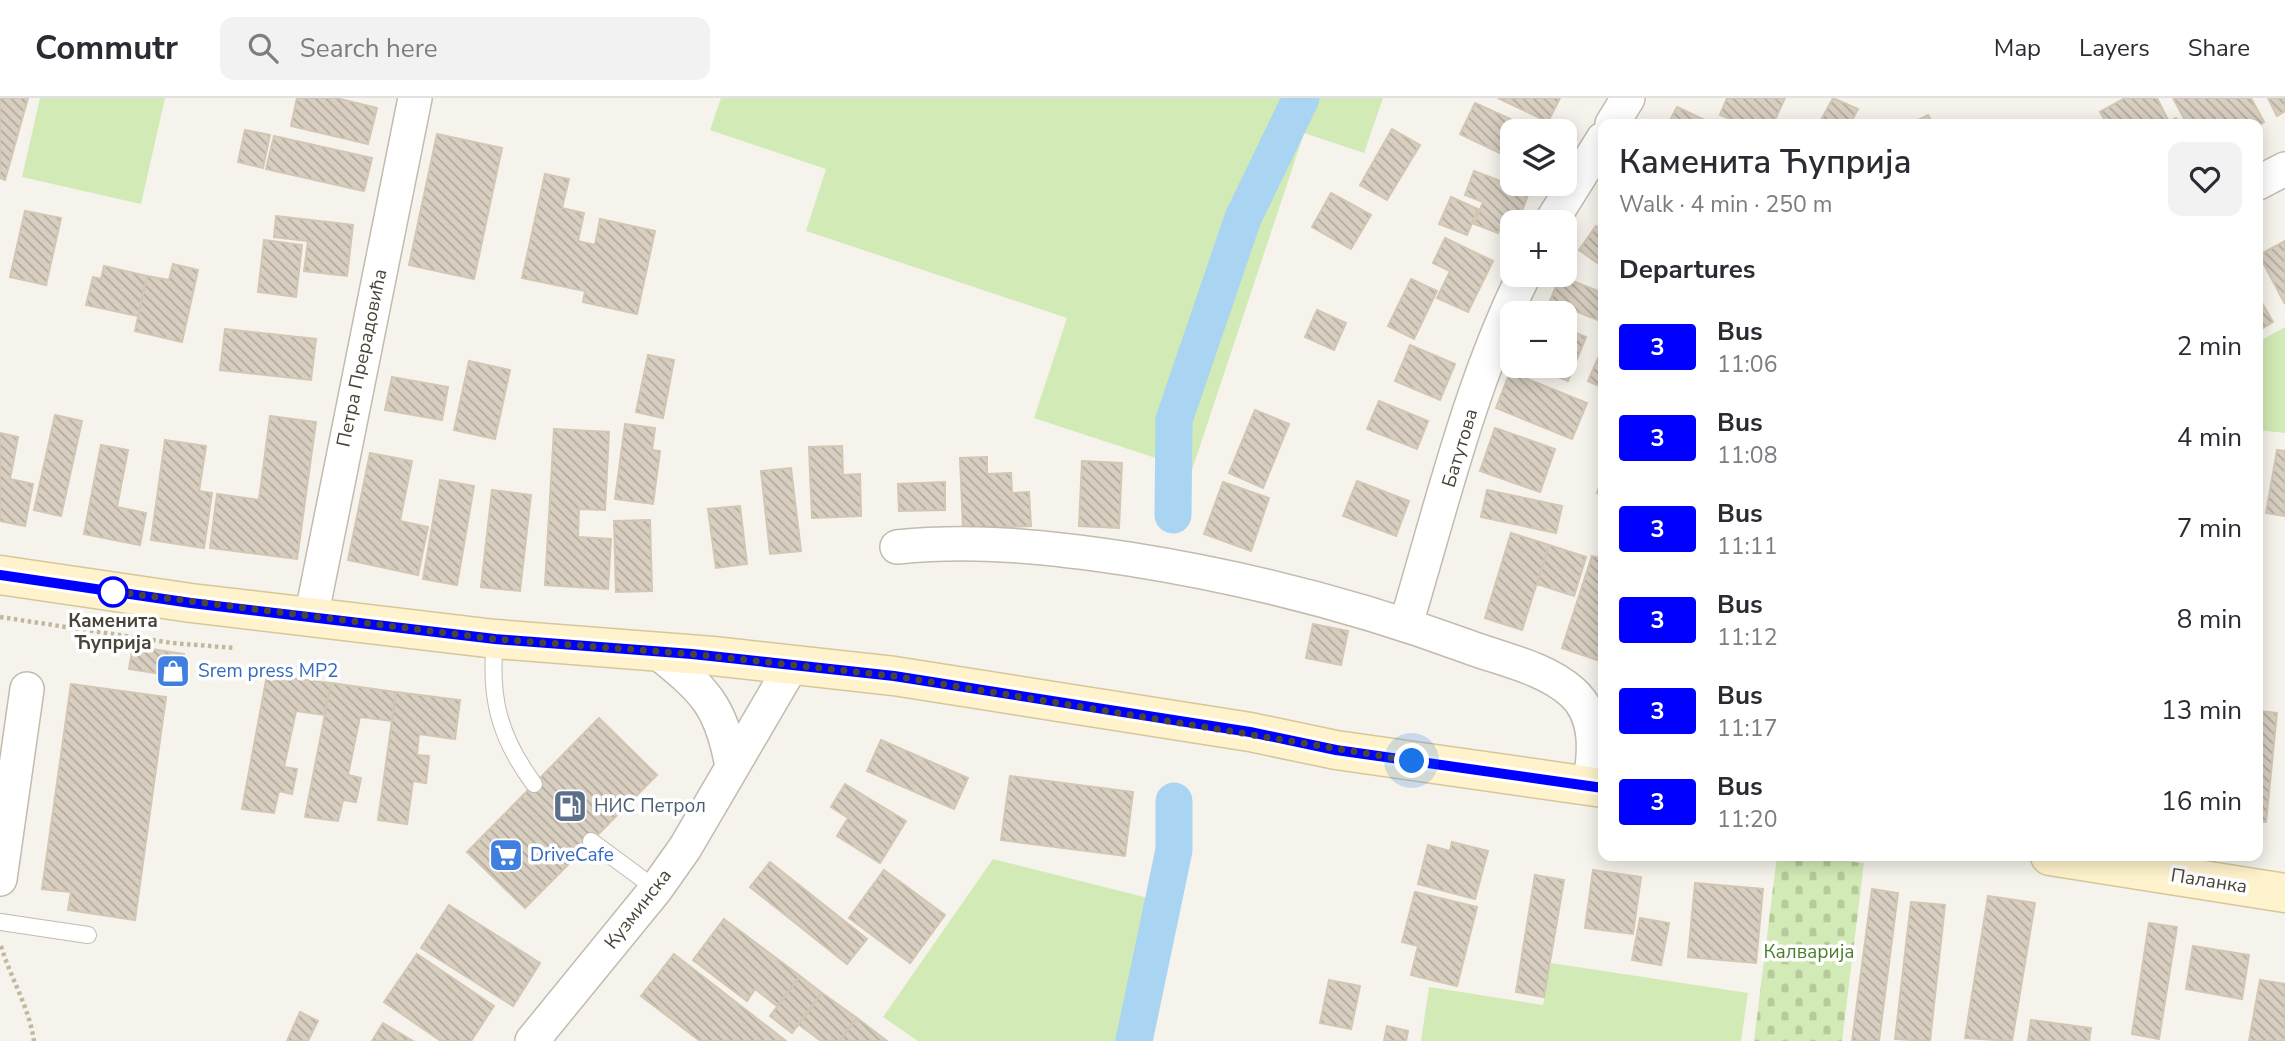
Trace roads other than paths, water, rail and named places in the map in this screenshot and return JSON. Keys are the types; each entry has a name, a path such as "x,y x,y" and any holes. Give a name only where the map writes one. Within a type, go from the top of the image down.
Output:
{"main road":[{"path":"0,575 311,618 495,639 656,651 894,676 1250,732 1336,750 1596,787"},
{"name":"Паланка","path":"2082,861 2285,893"}],"street":[{"name":"Петра Прерадовића","path":"311,618 415,98"},
{"path":"1615,119 1628,98"},
{"path":"1559,210 1598,147"},
{"path":"2263,180 2285,169"},
{"name":"Батутова","path":"1406,624 1476,394 1518,287"},
{"path":"897,547 944,542 1044,546 1233,578 1406,624 1548,676 1574,693 1595,737 1596,787"},
{"path":"656,651 702,688 722,723 732,767"},
{"name":"Кузминска","path":"532,1041 656,888 685,848 792,665"},
{"path":"0,879 27,689"}],"lane":[{"path":"495,639 499,718 512,755 534,783"},
{"path":"591,841 656,888"},
{"path":"0,922 88,935"}],"waterway":[{"path":"1173,515 1174,420 1243,218 1301,98"},
{"path":"1134,1041 1174,850 1174,801"}],"place":[{"name":"Каменита Ћуприја","path":"113,592"},
{"name":"Srem press MP2","path":"173,671"},
{"name":"НИС Петрол","path":"570,806"},
{"name":"DriveCafe","path":"506,855"}],"park label":[{"name":"Калварија","path":"1809,952"}]}
